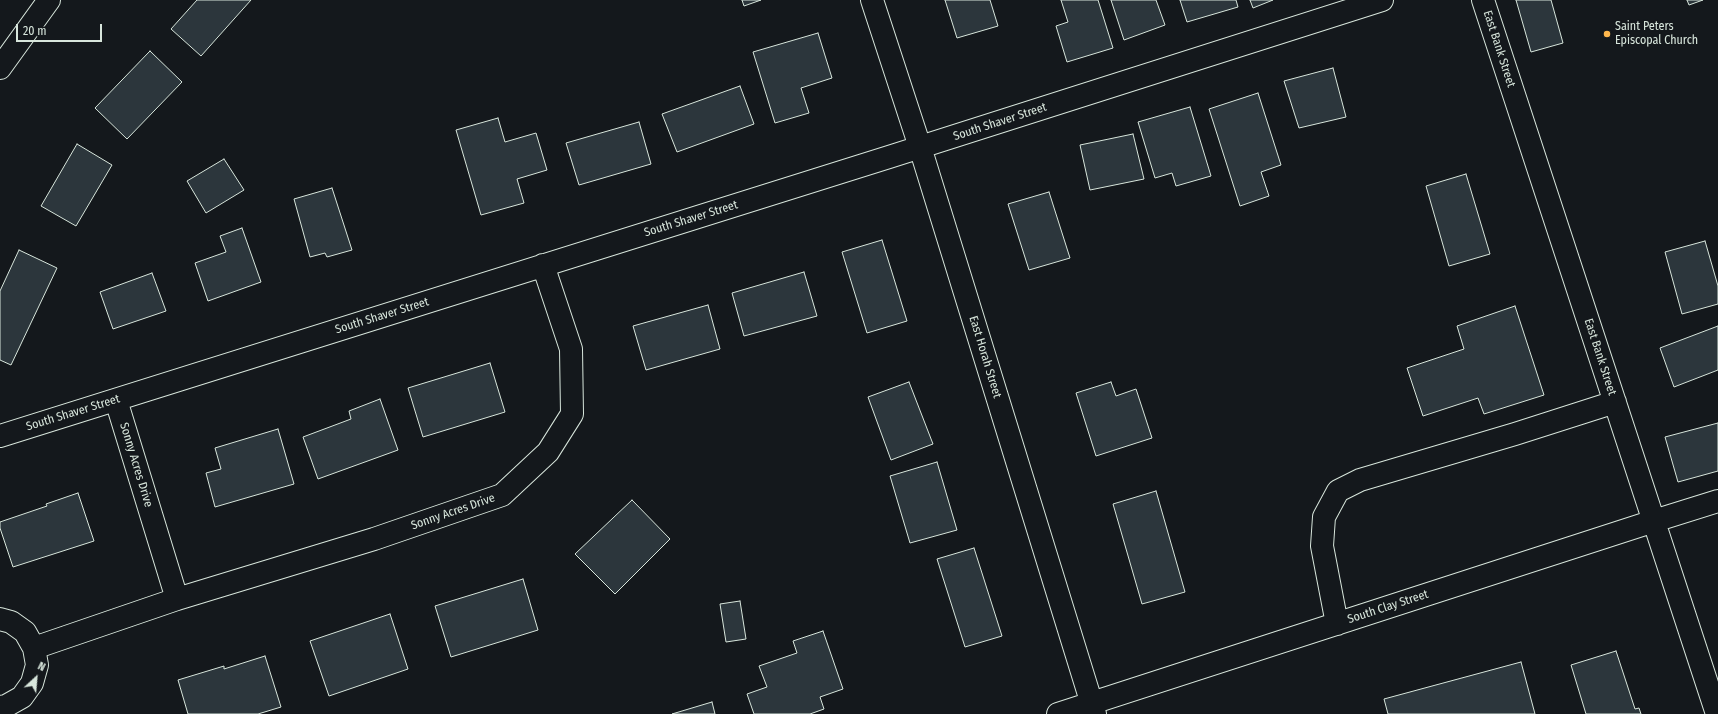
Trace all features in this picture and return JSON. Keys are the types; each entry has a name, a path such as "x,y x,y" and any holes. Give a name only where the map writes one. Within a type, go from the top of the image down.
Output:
{"street":[{"path":"0,68 49,0"},
{"name":"East Horah Street","path":"872,0 920,147 1094,709"},
{"name":"South Shaver Street","path":"1,432 116,400 1382,0"},
{"name":"East Bank Street","path":"1483,0 1717,714"},
{"name":"Sonny Acres Drive","path":"34,648 177,599 374,538 502,495 548,452 572,414 571,349 543,265"},
{"name":"Sonny Acres Drive","path":"116,400 177,599"},
{"path":"1337,624 1322,546 1324,517 1338,491 1360,480 1515,434 1615,402"},
{"name":"South Clay Street","path":"1058,714 1094,709 1337,624 1718,501"},
{"path":"0,619 11,622 25,632 34,648 37,665 32,683 22,697 6,706 0,707"}],"building":[{"path":"197,0 251,0 201,56 171,29"},
{"path":"742,0 761,0 744,6"},
{"path":"945,0 990,0 998,26 957,38"},
{"path":"1061,0 1098,0 1113,48 1067,62 1056,26 1068,22"},
{"path":"1111,0 1156,0 1165,25 1124,40"},
{"path":"1180,0 1236,0 1238,7 1187,22"},
{"path":"1250,0 1273,0 1253,8"},
{"path":"1516,0 1551,0 1563,43 1531,52"},
{"path":"1687,0 1703,0 1689,5"},
{"path":"818,33 832,78 801,88 809,113 775,123 753,52"},
{"path":"150,51 182,82 127,139 95,108"},
{"path":"1333,68 1346,117 1299,128 1284,81"},
{"path":"740,86 754,124 677,152 662,114"},
{"path":"1258,93 1281,165 1261,172 1269,196 1240,206 1209,109"},
{"path":"1190,107 1211,176 1176,186 1172,173 1155,178 1138,122"},
{"path":"498,118 505,142 536,133 547,170 517,179 524,203 481,215 456,130"},
{"path":"639,122 651,164 579,185 566,143"},
{"path":"1133,134 1144,179 1090,190 1080,145"},
{"path":"77,144 112,165 76,226 41,206"},
{"path":"224,159 244,190 206,213 187,181"},
{"path":"1466,174 1490,254 1449,266 1426,186"},
{"path":"332,188 352,250 327,257 325,253 310,257 294,199"},
{"path":"1049,192 1070,258 1029,270 1008,204"},
{"path":"242,228 261,282 208,301 195,263 226,252 220,236"},
{"path":"882,240 907,321 867,333 842,252"},
{"path":"1705,241 1718,286 1718,304 1682,314 1665,252"},
{"path":"19,250 57,268 11,365 0,360 0,291"},
{"path":"804,272 817,316 744,336 732,293"},
{"path":"152,273 166,311 113,329 100,292"},
{"path":"708,305 720,349 646,370 633,326"},
{"path":"1515,306 1544,395 1484,414 1478,398 1423,416 1407,368 1464,349 1457,326"},
{"path":"1718,326 1718,370 1674,387 1660,348"},
{"path":"490,363 505,412 423,437 408,388"},
{"path":"909,382 933,444 891,460 868,397"},
{"path":"1111,382 1116,396 1136,389 1152,438 1096,456 1076,393"},
{"path":"380,399 398,450 318,479 303,437 351,419 349,411"},
{"path":"1718,423 1718,471 1678,482 1665,437"},
{"path":"278,429 294,484 215,507 206,473 221,469 215,448"},
{"path":"937,462 957,530 910,543 890,476"},
{"path":"1156,491 1185,592 1142,604 1113,504"},
{"path":"78,493 94,541 13,567 0,528 0,522 47,506 46,504"},
{"path":"632,500 670,539 615,594 575,554"},
{"path":"974,548 1002,636 965,647 937,559"},
{"path":"523,579 538,630 451,657 435,606"},
{"path":"740,601 746,639 726,642 720,604"},
{"path":"390,614 408,669 329,696 310,641"},
{"path":"823,631 843,689 820,697 824,709 810,714 754,714 747,694 767,687 759,666 797,653 793,641"},
{"path":"1616,651 1635,709 1639,708 1641,714 1586,714 1571,665"},
{"path":"265,656 281,707 258,714 188,714 178,680 224,666 224,669"},
{"path":"1521,662 1535,714 1388,714 1384,699"},
{"path":"712,702 715,714 672,714"}],"place":[{"name":"Saint Peters Episcopal Church","path":"1607,34"}]}
